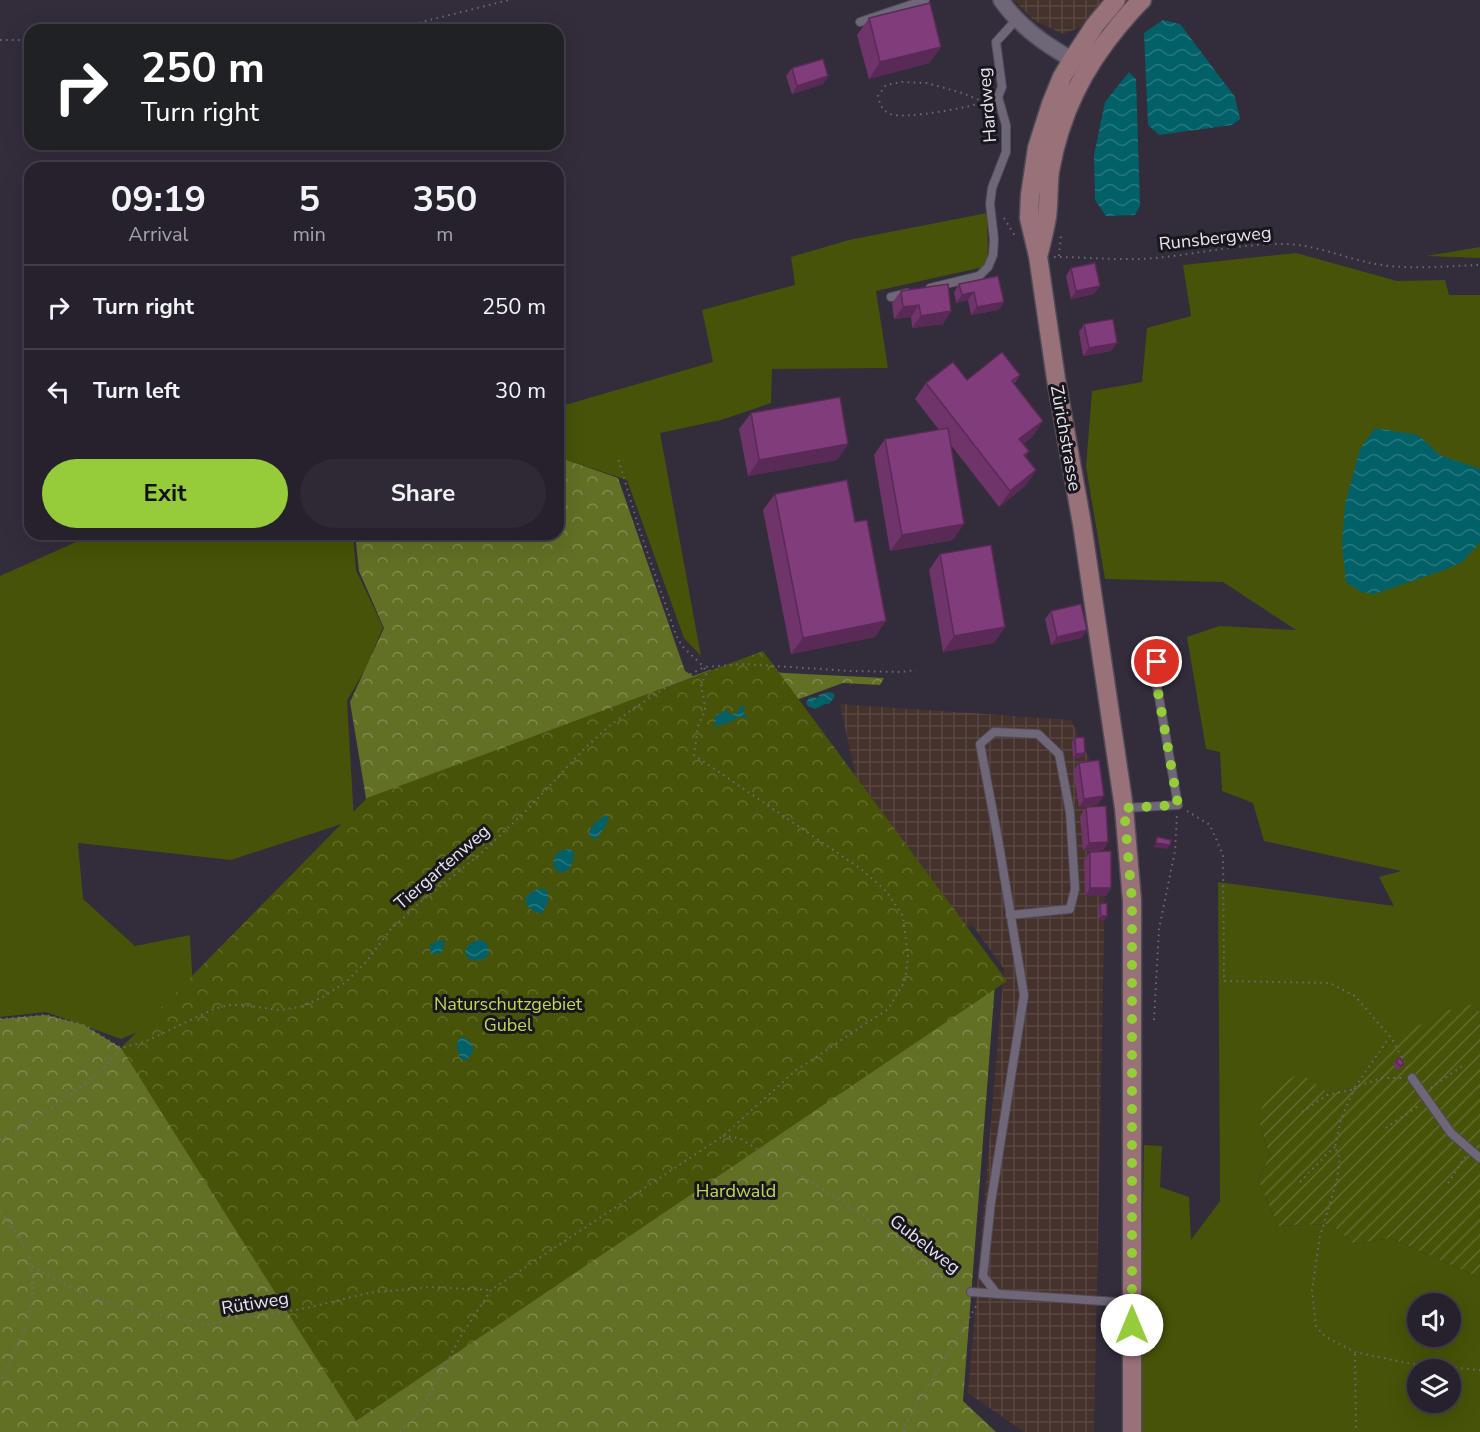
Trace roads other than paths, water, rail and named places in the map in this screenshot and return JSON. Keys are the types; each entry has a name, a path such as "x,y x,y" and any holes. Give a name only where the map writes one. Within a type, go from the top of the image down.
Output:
{"main road":[{"name":"Zürichstrasse","path":"1116,0 1095,25 1080,64 1076,88 1055,150 1050,173 1047,218 1038,256 1056,379 1097,619 1124,808 1132,900 1132,1432"},
{"name":"Zürichstrasse","path":"1080,64 1110,36 1142,0"}],"street":[{"path":"1001,0 1016,20 1043,43 1080,64"}],"lane":[{"path":"860,22 905,3 926,0"},
{"name":"Hardweg","path":"924,289 979,276 988,267 993,255 994,239 990,204 992,188 1006,152 1006,125 998,97 1002,87 996,42 1016,20"},
{"path":"891,297 913,292"},
{"path":"1124,808 1178,805 1155,675 1160,648"},
{"path":"997,1294 982,1276 991,1202 1024,995 980,744 994,732 1038,734 1059,754 1070,812 1075,889 1070,909 1010,915"},
{"path":"1412,1078 1451,1133 1480,1158"},
{"name":"Gubelweg","path":"971,1292 1132,1304"}],"water":[{"path":"1163,20 1180,24 1235,97 1240,119 1232,125 1159,135 1148,125 1144,33"},
{"path":"1129,72 1136,79 1140,206 1135,215 1106,216 1095,200 1094,155 1105,102"},
{"path":"1375,428 1418,435 1440,455 1480,469 1480,542 1462,562 1374,594 1361,592 1346,582 1342,545 1345,504 1360,449"},
{"path":"829,692 835,696 829,704 815,709 809,707 806,702 810,697 818,698 819,695"},
{"path":"743,704 743,713 747,719 740,716 714,727 717,714 721,714 723,710 732,715"},
{"path":"606,815 609,817 605,827 596,839 593,839 589,831 597,820"},
{"path":"569,849 574,852 572,863 566,871 558,872 553,865 554,858 562,850"},
{"path":"541,888 547,891 548,901 540,914 529,907 526,899 535,890"},
{"path":"442,940 445,944 441,953 430,952 430,945"},
{"path":"478,940 484,941 487,945 488,956 475,960 470,959 466,956 466,948"},
{"path":"462,1036 473,1046 472,1054 465,1061 460,1058 456,1044"}],"park label":[{"name":"Naturschutzgebiet Gubel","path":"508,1014"},
{"name":"Hardwald","path":"736,1191"}]}
